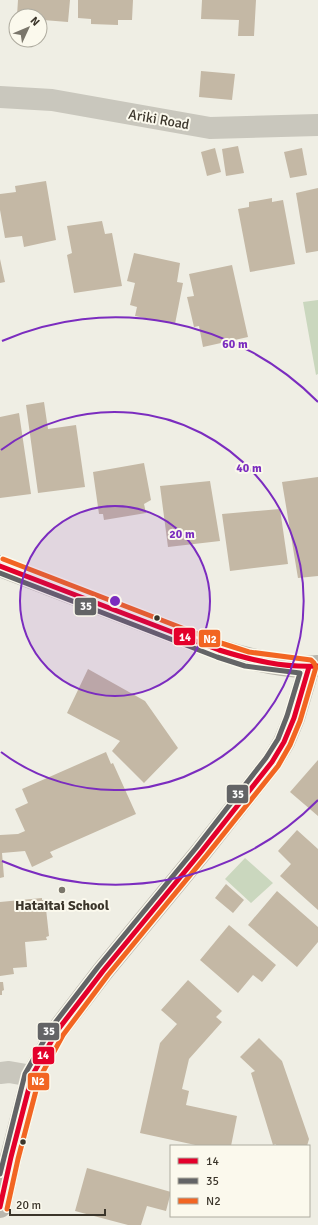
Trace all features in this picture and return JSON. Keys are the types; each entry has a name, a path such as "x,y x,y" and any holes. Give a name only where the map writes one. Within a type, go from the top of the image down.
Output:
{"street":[{"name":"Ariki Road","path":"0,97 52,100 210,128 318,125"},
{"path":"0,566 219,650 247,659 313,667 284,742 272,762 202,852 70,1013 57,1031 32,1076 0,1207"},
{"path":"0,1073 9,1072 32,1076"}],"green space":[{"path":"318,300 318,374 316,375 303,302"},
{"path":"245,858 273,883 251,903 225,879"}],"building":[{"path":"18,0 70,0 68,22 48,20 48,8 18,8"},
{"path":"78,0 133,0 132,20 118,20 118,25 91,24 91,19 78,18"},
{"path":"202,0 256,0 254,36 238,36 239,20 201,19"},
{"path":"201,71 235,74 232,100 199,97"},
{"path":"238,146 244,173 226,176 222,149"},
{"path":"215,148 221,172 207,176 201,152"},
{"path":"302,148 307,175 290,178 284,152"},
{"path":"46,181 56,240 24,247 22,236 5,238 0,210 0,194 16,192 15,186"},
{"path":"318,188 318,251 306,253 296,193"},
{"path":"272,198 272,202 283,200 295,264 250,272 238,209 249,207 249,202"},
{"path":"102,221 105,234 112,233 122,286 74,293 67,255 72,253 67,226"},
{"path":"134,253 180,263 177,282 183,283 175,324 135,316 137,307 130,305 135,283 127,281"},
{"path":"0,259 5,282 0,283"},
{"path":"232,265 248,337 203,347 199,326 194,327 187,297 194,296 189,274"},
{"path":"44,402 48,429 76,425 85,487 38,493 26,405"},
{"path":"19,413 31,494 0,498 0,417"},
{"path":"144,463 151,500 144,504 146,513 104,520 103,514 99,514 93,472"},
{"path":"318,477 318,576 298,578 282,482"},
{"path":"210,481 220,541 168,547 160,486"},
{"path":"280,509 288,564 230,571 222,514"},
{"path":"88,669 145,701 178,748 144,783 112,751 120,741 67,713"},
{"path":"106,752 111,764 113,763 136,814 50,852 53,857 32,867 25,851 2,853 4,877 0,878 0,835 18,834 25,831 15,809 28,803 22,789"},
{"path":"318,760 318,816 290,792"},
{"path":"297,830 318,849 318,910 280,876 291,864 278,851"},
{"path":"226,884 244,900 233,913 215,898"},
{"path":"277,891 318,927 318,942 297,967 248,925"},
{"path":"42,898 42,900 45,900 49,936 46,937 47,940 25,942 27,967 13,968 14,974 0,976 0,902"},
{"path":"229,925 276,965 262,982 253,975 238,993 200,960"},
{"path":"188,980 222,1011 216,1017 222,1022 189,1059 182,1089 189,1091 186,1105 237,1116 231,1145 195,1145 140,1133 160,1043 177,1024 161,1010"},
{"path":"0,982 3,982 4,990 2,991 2,995 0,995"},
{"path":"259,1038 282,1061 309,1139 307,1145 273,1145 251,1073 255,1071 240,1057"},
{"path":"87,1168 170,1192 166,1211 147,1206 141,1225 128,1225 75,1211"}],"transit line":[{"name":"N2","path":"3,559 221,643 249,652 311,660 316,667 300,721 290,745 278,766 108,975 63,1035 39,1079 18,1159 7,1209"},
{"name":"14","path":"0,566 219,650 243,657 280,664 293,666 318,666"},
{"name":"35","path":"0,573 217,657 245,666 300,673 287,716 278,739 266,758 196,848 98,967 51,1028 25,1074 0,1174"},
{"name":"14","path":"0,1207 32,1076 57,1031 103,971 201,852 272,762 284,742 294,718 309,667"}],"place":[{"name":"Hataitai School","path":"62,890"}]}
